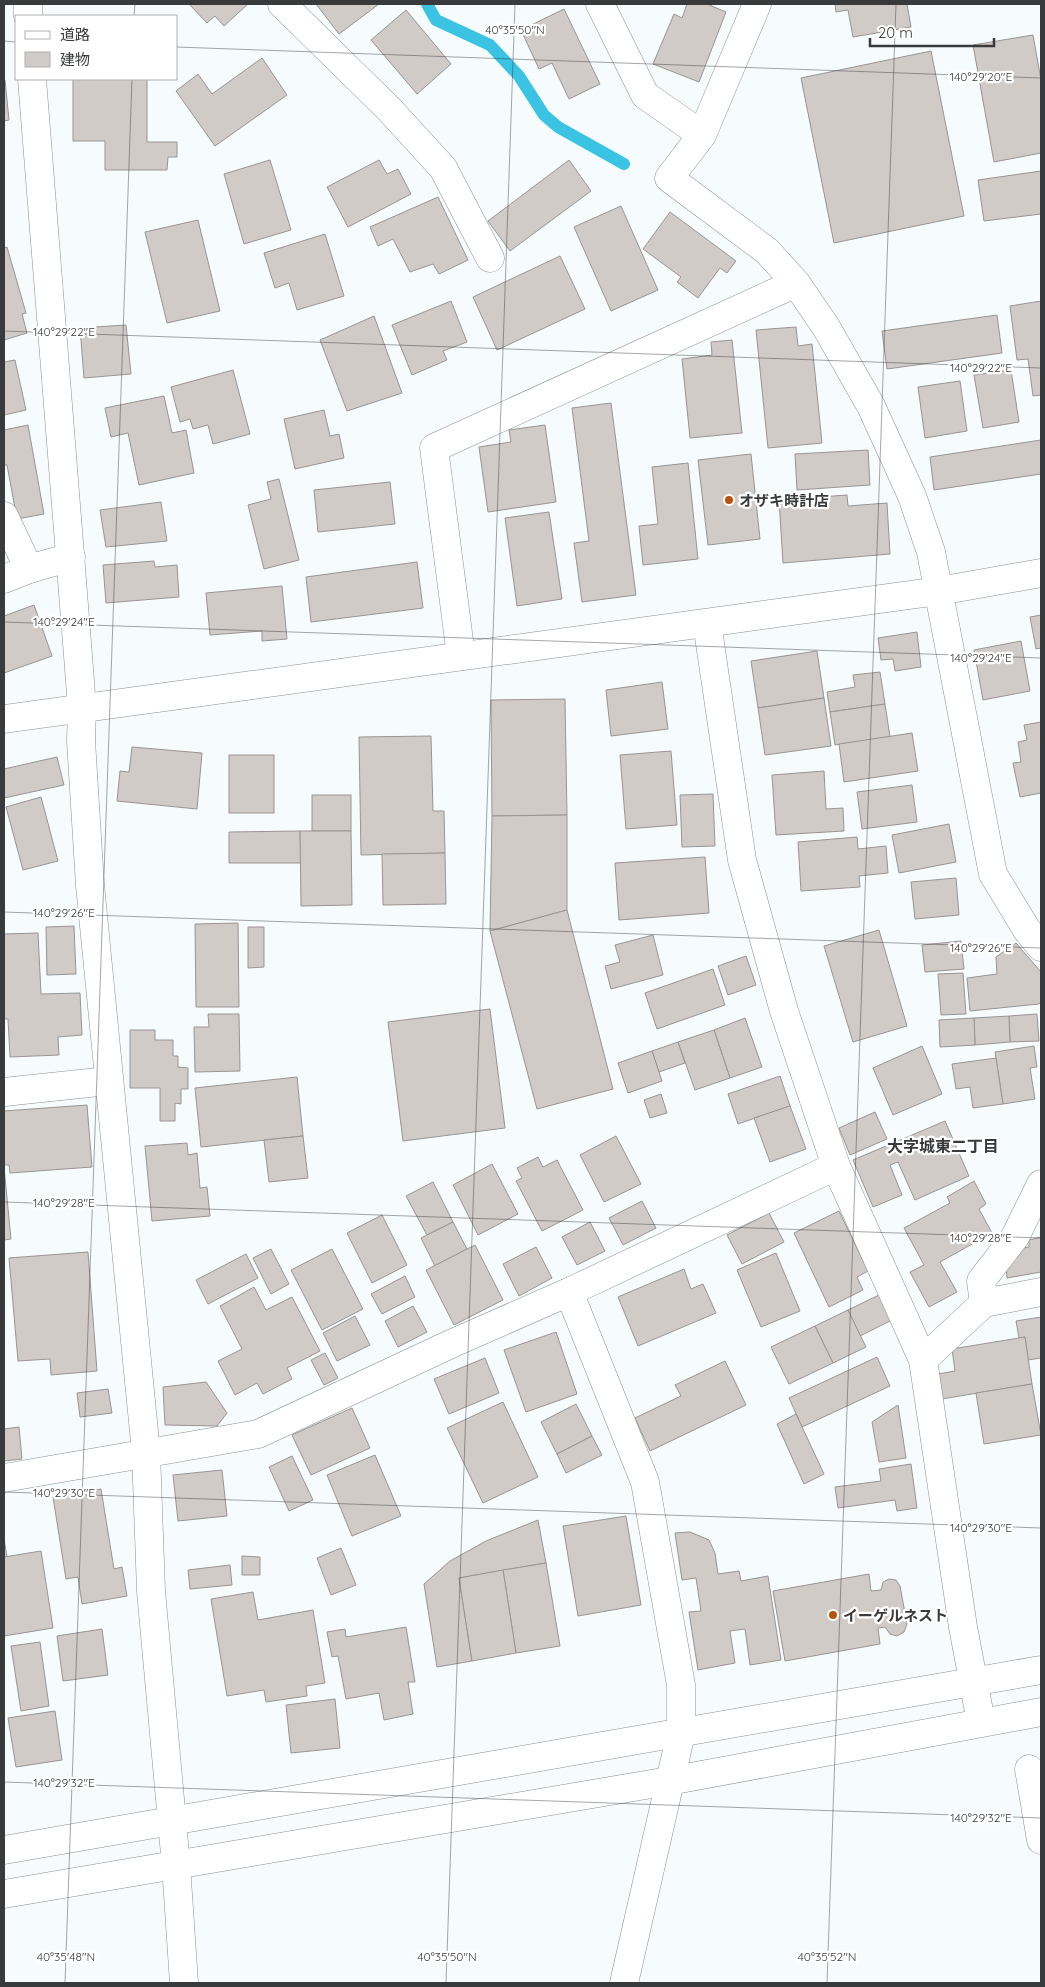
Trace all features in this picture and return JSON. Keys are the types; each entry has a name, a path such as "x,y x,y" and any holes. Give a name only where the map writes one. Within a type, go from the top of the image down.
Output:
{"street":[{"path":"282,4 389,109 443,168 490,258"},
{"path":"600,4 645,95 702,135"},
{"path":"757,4 702,135 669,178 767,251 796,283 826,326 871,406 912,496 931,552 993,874 1027,930 1041,947"},
{"path":"32,80 82,708 81,741 90,885 146,1452 151,1591 176,1865 184,1983"},
{"path":"461,656 434,448 796,283"},
{"path":"4,516 29,569"},
{"path":"4,579 29,569 71,557"},
{"path":"4,719 706,623 938,590 1041,573"},
{"path":"706,623 742,860 784,1011 836,1166 923,1360 960,1607 981,1722"},
{"path":"4,1092 108,1081"},
{"path":"4,1478 258,1434 453,1343 569,1292 836,1166"},
{"path":"984,1304 981,1281 1015,1237 1041,1184"},
{"path":"569,1292 645,1482 681,1685 681,1733 624,1983"},
{"path":"923,1360 984,1304 1041,1292"},
{"path":"4,1850 1041,1670"},
{"path":"4,1894 669,1781 1041,1712"},
{"path":"1029,1769 1041,1840"}],"building":[{"path":"189,4 248,4 224,26 215,16 207,23"},
{"path":"316,4 379,4 339,34"},
{"path":"687,4 707,4 726,12 699,82 653,64 674,14 682,18"},
{"path":"835,4 907,4 911,27 853,37 848,10 836,12"},
{"path":"564,9 600,84 569,99 552,63 539,69 521,30"},
{"path":"406,10 451,64 417,94 371,40"},
{"path":"1033,35 1041,80 1041,153 994,162 973,45"},
{"path":"931,51 964,216 834,243 801,78"},
{"path":"262,58 287,95 215,146 176,91 198,74 212,94"},
{"path":"4,80 9,120 4,121"},
{"path":"73,80 147,80 147,142 177,142 177,157 168,157 167,170 105,170 105,141 73,141"},
{"path":"270,160 291,230 244,244 224,174"},
{"path":"379,160 387,174 398,169 411,194 348,227 327,187"},
{"path":"569,160 591,191 510,251 488,221"},
{"path":"1041,171 1041,214 984,221 978,180"},
{"path":"438,197 468,260 439,274 433,264 410,272 393,239 378,246 370,227"},
{"path":"621,206 658,290 611,311 574,227"},
{"path":"670,212 736,261 727,273 720,268 698,298 677,282 681,277 643,249"},
{"path":"198,220 220,311 167,323 145,232"},
{"path":"325,234 344,296 297,310 289,283 275,288 264,253"},
{"path":"7,247 26,313 22,314 27,333 4,340 4,248"},
{"path":"560,256 585,309 497,350 473,297"},
{"path":"451,301 467,342 443,351 447,360 412,375 392,325"},
{"path":"1041,301 1041,395 1033,396 1028,359 1017,360 1010,306"},
{"path":"997,315 1002,353 887,369 882,331"},
{"path":"374,316 402,393 347,411 320,340"},
{"path":"126,325 131,374 84,378 80,328"},
{"path":"796,327 798,346 812,344 822,443 768,448 756,330"},
{"path":"732,340 742,433 690,438 682,359 712,355 711,342"},
{"path":"15,360 26,410 4,415 4,362"},
{"path":"233,370 250,434 213,444 208,425 193,429 190,419 180,422 171,387"},
{"path":"1011,370 1019,422 983,428 974,375"},
{"path":"960,381 967,431 925,438 918,387"},
{"path":"164,396 172,433 186,430 194,473 139,485 128,433 111,437 105,408"},
{"path":"611,403 636,595 582,602 574,543 589,541 572,408"},
{"path":"324,410 330,436 339,434 344,458 295,469 284,419"},
{"path":"28,425 44,514 17,519 7,465 4,465 4,430"},
{"path":"545,425 556,502 488,512 479,447 511,442 509,430"},
{"path":"1041,440 1041,474 934,490 930,457"},
{"path":"868,450 870,485 797,490 795,454"},
{"name":"オザキ時計店","path":"751,454 760,539 708,545 698,460"},
{"path":"688,463 698,559 643,565 639,526 658,524 652,467"},
{"path":"279,479 299,560 264,569 248,505 271,499 267,482"},
{"path":"390,482 395,524 318,532 314,490"},
{"path":"847,495 848,506 887,503 890,554 783,563 779,500"},
{"path":"161,502 167,541 106,547 100,510"},
{"path":"549,512 562,599 517,606 505,518"},
{"path":"154,561 155,567 177,565 179,597 106,603 103,565"},
{"path":"417,562 423,608 311,622 306,577"},
{"path":"282,586 287,639 262,641 262,631 210,635 206,593"},
{"path":"34,605 52,656 4,673 4,616"},
{"path":"1041,615 1041,648 1036,649 1030,617"},
{"path":"917,632 921,667 895,671 893,659 881,660 878,638"},
{"path":"1021,641 1030,691 983,700 974,650"},
{"path":"817,651 824,698 758,708 751,661"},
{"path":"880,672 885,704 830,712 827,692 855,687 853,675"},
{"path":"662,682 668,729 611,736 606,690"},
{"path":"824,698 831,746 765,755 758,708"},
{"path":"565,699 567,815 492,816 491,700"},
{"path":"885,704 890,737 835,745 830,712"},
{"path":"1041,722 1041,793 1020,797 1013,763 1021,762 1018,742 1027,740 1024,725"},
{"path":"912,733 918,771 844,782 839,744"},
{"path":"431,736 433,811 444,811 445,853 361,855 359,737"},
{"path":"132,747 202,753 197,809 117,801 120,771 129,772"},
{"path":"671,751 677,825 626,829 620,755"},
{"path":"229,755 274,755 274,813 229,813"},
{"path":"57,757 64,785 4,798 4,769"},
{"path":"824,771 826,809 843,808 844,831 776,835 772,775"},
{"path":"912,785 917,822 862,829 857,792"},
{"path":"713,794 715,846 682,847 680,795"},
{"path":"312,795 351,795 351,831 312,831"},
{"path":"41,797 58,861 23,870 6,807"},
{"path":"567,815 567,910 490,931 492,816"},
{"path":"949,824 956,862 899,873 892,835"},
{"path":"300,831 301,863 229,863 229,832"},
{"path":"300,831 351,831 352,905 301,906"},
{"path":"857,837 858,849 886,846 888,873 859,876 860,887 801,891 798,842"},
{"path":"445,853 446,904 383,905 382,854"},
{"path":"705,857 709,913 619,920 615,863"},
{"path":"956,878 959,915 915,919 911,882"},
{"path":"567,910 613,1089 537,1109 490,931"},
{"path":"238,923 239,1007 196,1007 195,924"},
{"path":"74,926 76,974 47,975 46,927"},
{"path":"248,927 264,927 264,967 248,968"},
{"path":"879,930 907,1026 853,1042 824,946"},
{"path":"38,933 41,994 80,993 82,1035 58,1037 59,1055 10,1057 8,1019 4,1019 4,934"},
{"path":"653,935 663,975 611,989 605,966 620,962 615,945"},
{"path":"961,941 964,969 925,972 922,945"},
{"path":"1016,943 1041,972 1041,1002 1039,1004 970,1011 967,978 997,974 996,957"},
{"path":"746,956 756,985 728,995 718,966"},
{"path":"713,969 725,1005 657,1029 645,993"},
{"path":"963,973 966,1014 941,1015 938,974"},
{"path":"490,1009 505,1128 403,1141 388,1022"},
{"path":"208,1014 239,1014 240,1071 195,1072 194,1027 209,1027"},
{"path":"1037,1014 1039,1041 1010,1042 1009,1016"},
{"path":"1009,1016 1010,1042 975,1045 974,1018"},
{"path":"745,1018 762,1067 730,1078 714,1030"},
{"path":"974,1018 975,1045 940,1047 939,1020"},
{"path":"130,1030 155,1030 155,1040 173,1040 173,1056 178,1056 178,1067 188,1068 188,1089 181,1089 181,1104 175,1103 175,1121 160,1121 160,1088 130,1088"},
{"path":"714,1030 730,1078 695,1090 678,1042"},
{"path":"678,1042 685,1063 659,1072 652,1051"},
{"path":"922,1046 942,1094 893,1115 873,1068"},
{"path":"1034,1046 1037,1067 1030,1068 1035,1099 1003,1104 995,1052"},
{"path":"652,1051 662,1081 628,1093 618,1063"},
{"path":"996,1058 1003,1104 973,1108 970,1087 956,1089 952,1064"},
{"path":"780,1076 790,1106 738,1124 728,1094"},
{"path":"297,1077 303,1136 201,1147 195,1088"},
{"path":"661,1094 667,1113 650,1118 644,1100"},
{"path":"87,1105 92,1167 10,1173 9,1165 4,1165 4,1111"},
{"path":"790,1106 806,1149 770,1162 754,1118"},
{"path":"875,1112 887,1139 850,1155 839,1128"},
{"path":"945,1121 969,1176 915,1200 898,1162 890,1165 902,1195 873,1207 853,1160"},
{"path":"303,1136 308,1178 269,1182 264,1140"},
{"path":"616,1136 641,1184 604,1202 580,1155"},
{"path":"187,1143 188,1155 197,1153 200,1188 207,1187 210,1216 152,1221 145,1146"},
{"path":"538,1157 543,1167 557,1160 583,1210 542,1231 516,1181 522,1178 517,1168"},
{"path":"492,1164 518,1214 478,1235 453,1185"},
{"path":"4,1167 11,1239 4,1240"},
{"path":"974,1181 986,1204 979,1209 992,1233 940,1262 957,1292 929,1307 910,1272 924,1265 904,1228 950,1203 947,1197"},
{"path":"433,1182 453,1222 427,1235 406,1196"},
{"path":"642,1201 656,1228 623,1245 609,1218"},
{"path":"839,1211 868,1271 857,1277 863,1290 829,1307 794,1233"},
{"path":"769,1213 784,1242 742,1264 727,1235"},
{"path":"382,1215 407,1265 372,1283 347,1233"},
{"path":"453,1222 467,1249 435,1266 421,1238"},
{"path":"590,1222 605,1251 577,1265 562,1237"},
{"path":"1041,1237 1041,1272 1007,1278 1006,1265 1021,1248 1029,1247 1029,1240"},
{"path":"475,1245 503,1300 454,1325 426,1270"},
{"path":"536,1247 552,1278 519,1296 503,1264"},
{"path":"271,1249 289,1284 271,1294 253,1258"},
{"path":"332,1249 363,1309 322,1330 291,1270"},
{"path":"88,1252 97,1371 51,1375 50,1359 18,1361 9,1258"},
{"path":"776,1253 800,1311 761,1327 737,1270"},
{"path":"246,1254 258,1278 208,1304 196,1280"},
{"path":"684,1269 691,1289 703,1284 716,1313 638,1346 618,1297"},
{"path":"405,1276 415,1297 382,1314 371,1294"},
{"path":"254,1287 266,1310 292,1297 320,1351 287,1368 292,1379 263,1394 257,1383 235,1395 218,1361 242,1349 220,1306"},
{"path":"881,1294 894,1319 860,1336 848,1310"},
{"path":"413,1306 427,1332 398,1347 385,1321"},
{"path":"848,1310 866,1347 833,1363 815,1326"},
{"path":"355,1316 370,1345 337,1361 323,1333"},
{"path":"1041,1317 1041,1358 1028,1360 1025,1337 1019,1338 1016,1321"},
{"path":"815,1326 833,1363 789,1384 771,1347"},
{"path":"556,1332 577,1394 526,1412 504,1350"},
{"path":"1025,1337 1032,1384 942,1399 938,1374 955,1371 952,1349"},
{"path":"325,1353 338,1378 324,1385 311,1360"},
{"path":"877,1357 890,1386 802,1427 789,1398"},
{"path":"485,1358 499,1393 449,1414 434,1379"},
{"path":"725,1361 746,1405 650,1451 635,1418 681,1396 675,1385"},
{"path":"206,1382 227,1413 217,1426 165,1425 163,1387"},
{"path":"1032,1384 1041,1435 984,1444 976,1393"},
{"path":"108,1389 112,1413 80,1417 77,1393"},
{"path":"503,1402 538,1477 483,1503 447,1428"},
{"path":"576,1404 592,1436 557,1454 541,1422"},
{"path":"898,1405 906,1458 879,1462 872,1422"},
{"path":"352,1408 370,1448 311,1475 292,1435"},
{"path":"796,1414 824,1474 804,1484 777,1424"},
{"path":"19,1427 22,1459 4,1461 4,1429"},
{"path":"592,1436 602,1455 566,1473 557,1454"},
{"path":"375,1455 401,1516 352,1536 327,1475"},
{"path":"292,1456 313,1500 289,1511 269,1467"},
{"path":"911,1464 917,1508 897,1511 895,1500 838,1508 835,1487 881,1481 879,1469"},
{"path":"222,1470 227,1516 178,1521 173,1475"},
{"path":"101,1489 114,1569 122,1567 127,1596 82,1604 78,1577 66,1579 53,1497"},
{"path":"626,1516 641,1605 578,1616 563,1526"},
{"path":"538,1520 546,1563 459,1578 472,1661 437,1667 424,1584 450,1561 486,1541"},
{"path":"690,1532 709,1540 715,1553 718,1574 739,1571 741,1581 768,1576 781,1660 750,1665 745,1629 730,1631 735,1663 698,1670 689,1612 701,1611 696,1578 682,1580 675,1533"},
{"path":"4,1539 7,1557 4,1557"},
{"path":"341,1548 356,1585 331,1595 317,1558"},
{"path":"41,1551 53,1628 4,1636 4,1557"},
{"path":"242,1556 260,1557 260,1575 242,1575"},
{"path":"546,1563 560,1646 516,1653 503,1570"},
{"path":"230,1565 232,1585 190,1589 188,1570"},
{"path":"503,1570 516,1653 472,1661 459,1578"},
{"path":"869,1574 871,1591 881,1590 883,1582 889,1579 896,1580 900,1586 907,1624 904,1632 897,1636 890,1634 885,1627 878,1628 880,1644 785,1661 773,1591"},
{"path":"253,1592 258,1620 313,1610 325,1683 306,1686 307,1696 266,1702 264,1690 227,1696 211,1599"},
{"path":"406,1627 415,1682 408,1682 413,1714 384,1720 379,1693 346,1699 338,1656 332,1657 327,1632 345,1629 346,1637"},
{"path":"102,1629 108,1675 63,1681 57,1636"},
{"path":"40,1642 49,1706 21,1711 11,1646"},
{"path":"335,1699 340,1748 291,1753 286,1705"},
{"path":"55,1711 62,1760 16,1767 8,1718"}],"waterway":[{"path":"427,4 436,20 490,45 519,76 544,115 558,127 624,164"}],"place":[{"name":"オザキ時計店","path":"729,500"},
{"name":"イーゲルネスト","path":"833,1615"}],"district":[{"name":"大字城東二丁目","path":"943,1146"}]}
